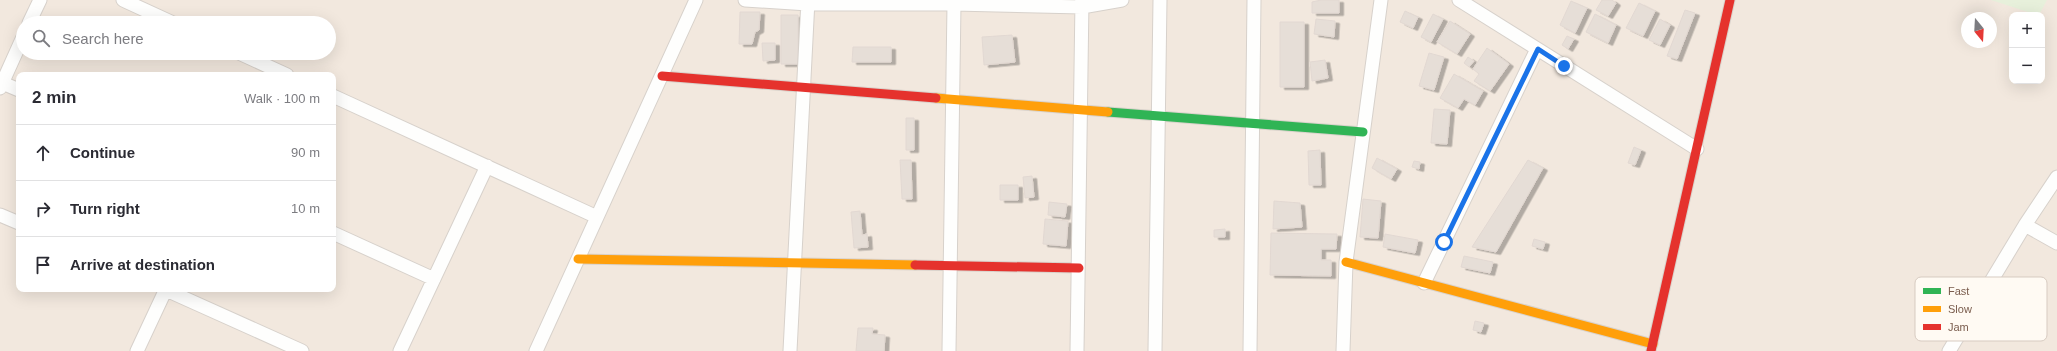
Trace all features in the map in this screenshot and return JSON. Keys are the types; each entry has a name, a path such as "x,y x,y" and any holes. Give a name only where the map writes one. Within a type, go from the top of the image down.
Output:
{"street":[{"path":"32,16 40,0"},
{"path":"123,0 158,16"},
{"path":"536,351 696,0"},
{"path":"745,0 954,4 1082,3 1122,0"},
{"path":"1155,351 1160,0"},
{"path":"1250,351 1254,0"},
{"path":"1345,350 1346,262 1381,0"},
{"path":"1459,0 1697,149"},
{"path":"1346,262 1652,348 1730,0"},
{"path":"790,351 808,2"},
{"path":"1078,351 1082,3"},
{"path":"949,351 954,4"},
{"path":"1424,283 1538,49"},
{"path":"16,52 1,84 16,89"},
{"path":"254,60 280,72"},
{"path":"662,76 1363,132"},
{"path":"336,97 597,217"},
{"path":"400,351 487,166"},
{"path":"1994,277 2025,225 2057,177"},
{"path":"0,215 16,223"},
{"path":"2025,225 2057,242"},
{"path":"336,234 434,279"},
{"path":"578,259 1079,268"},
{"path":"137,351 164,292"},
{"path":"172,292 302,351"},
{"path":"1949,351 1955,341"}],"shaded area":[{"path":"0,0 2057,0 2057,351 0,351"}],"green space":[{"path":"1991,0 2047,0 2041,12 2028,12"}],"building":[{"path":"1321,0 1339,0 1339,13 1312,13 1312,2"},
{"path":"1602,0 1612,0 1616,3 1608,16 1596,10"},
{"path":"1571,1 1587,8 1575,33 1560,25"},
{"path":"1639,3 1655,11 1643,36 1626,28"},
{"path":"1685,10 1695,13 1677,59 1667,56"},
{"path":"1405,11 1418,17 1413,28 1400,22"},
{"path":"740,12 760,12 759,30 755,32 752,44 739,44"},
{"path":"1433,14 1443,19 1431,42 1421,37"},
{"path":"1595,14 1616,25 1608,43 1586,32"},
{"path":"781,15 798,15 798,64 781,64"},
{"path":"1316,19 1335,21 1334,37 1314,34"},
{"path":"1660,19 1670,25 1660,45 1649,40"},
{"path":"1450,21 1470,34 1457,54 1437,42"},
{"path":"1280,22 1304,22 1304,87 1280,87"},
{"path":"1012,35 1015,62 984,65 982,37"},
{"path":"1567,36 1574,39 1568,49 1562,45"},
{"path":"762,43 775,43 775,60 763,61"},
{"path":"853,47 891,47 891,62 852,62"},
{"path":"1487,48 1509,64 1490,91 1474,81 1479,74 1473,69"},
{"path":"1429,53 1444,57 1434,90 1419,86"},
{"path":"1468,57 1474,61 1469,67 1464,63"},
{"path":"1325,60 1328,78 1312,81 1310,62"},
{"path":"1454,74 1483,91 1475,105 1464,99 1458,108 1440,98"},
{"path":"1434,109 1450,110 1447,144 1431,143"},
{"path":"906,118 914,118 914,150 906,150"},
{"path":"1634,147 1641,150 1635,165 1628,163"},
{"path":"1320,150 1321,185 1309,185 1308,151"},
{"path":"1377,158 1397,169 1391,179 1372,168"},
{"path":"900,160 911,160 912,199 902,199"},
{"path":"1528,160 1543,168 1496,252 1472,247"},
{"path":"1414,161 1420,162 1419,169 1412,167"},
{"path":"1032,176 1034,197 1025,198 1023,177"},
{"path":"1000,185 1018,185 1018,200 1000,200"},
{"path":"1363,199 1381,201 1378,238 1360,237"},
{"path":"1274,201 1300,203 1302,227 1273,229"},
{"path":"1049,202 1067,204 1065,217 1048,215"},
{"path":"860,211 862,235 867,234 868,247 854,248 851,212"},
{"path":"1045,219 1068,221 1066,246 1043,244"},
{"path":"1225,229 1225,237 1214,237 1214,230"},
{"path":"1271,233 1337,234 1336,249 1321,249 1321,260 1331,260 1331,276 1270,275"},
{"path":"1385,234 1418,240 1415,253 1383,247"},
{"path":"1534,239 1545,242 1543,249 1532,246"},
{"path":"1464,256 1493,262 1490,273 1461,267"},
{"path":"1475,321 1484,323 1481,332 1473,330"},
{"path":"858,328 873,328 872,334 885,335 884,351 856,351"}],"traffic: fast":[{"path":"1108,112 1363,132"}],"traffic: slow":[{"path":"936,98 1108,112"},
{"path":"578,259 915,265"},
{"path":"1346,262 1653,344"}],"traffic: jam":[{"path":"1651,351 1730,0"},
{"path":"662,76 936,98"},
{"path":"915,265 1079,268"}],"route":[{"path":"1444,242 1538,49 1564,66"}]}
